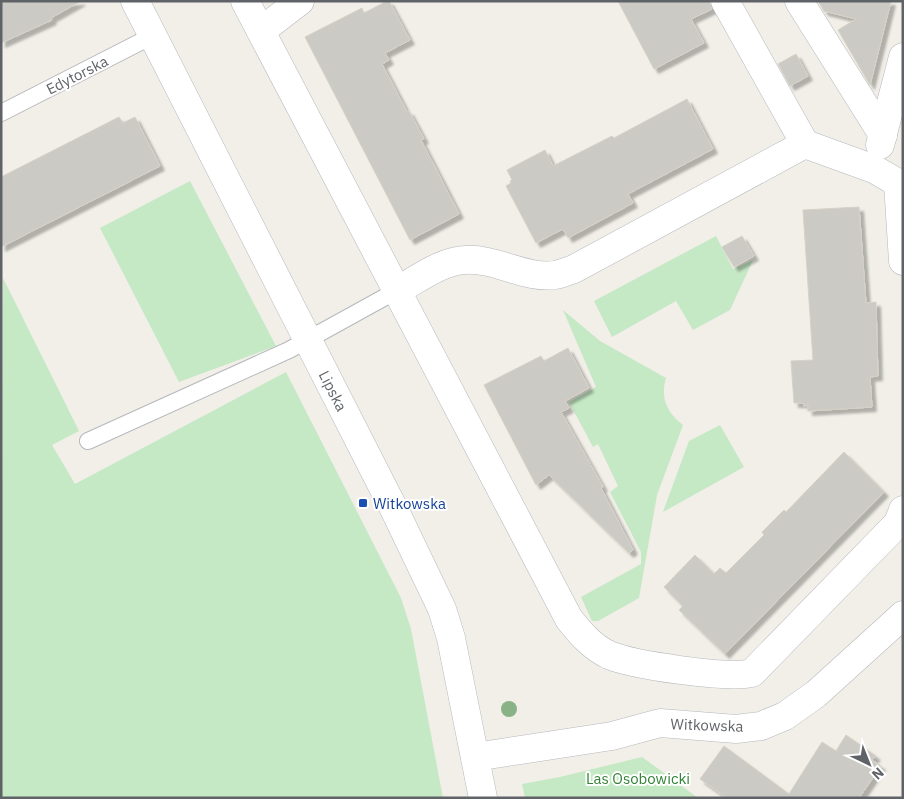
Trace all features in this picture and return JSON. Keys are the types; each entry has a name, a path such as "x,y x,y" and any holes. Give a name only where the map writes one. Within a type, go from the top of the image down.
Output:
{"street":[{"name":"Lipska","path":"134,1 395,511 442,609 452,638 483,798"},
{"path":"245,1 569,619 580,633 609,655 662,666 727,676 752,673 898,522 903,510"},
{"path":"261,31 300,1"},
{"path":"725,1 804,144 874,169 900,183 903,261"},
{"path":"799,1 883,135"},
{"path":"874,169 903,57"},
{"path":"396,291 448,263 463,260 477,260 536,274 555,275 574,269 804,144"},
{"name":"Witkowska","path":"475,757 612,736 660,723 736,729 761,726 785,716 816,694 903,615"}],"lane":[{"name":"Edytorska","path":"1,113 152,36"},
{"path":"88,441 290,350 306,339 396,291"}],"green space":[{"path":"190,181 276,346 179,382 100,228"},
{"path":"716,236 733,269 753,260 730,310 693,330 676,301 612,337 594,301"},
{"path":"3,278 79,431 52,445 75,484 286,372 401,598 411,629 443,798 1,798"},
{"path":"563,310 600,341 666,378 664,392 666,404 677,420 683,425 657,495 639,598 598,621 592,621 581,597 641,564 641,552 610,492 618,486 598,444 593,447 569,402 596,387"},
{"path":"720,425 744,467 663,512 689,441"},
{"name":"Las Osobowicki","path":"642,757 698,798 525,798 522,784 560,777"}],"building":[{"path":"1,1 81,1 51,18 52,20 1,43"},
{"path":"389,1 410,40 385,53 389,60 382,64 407,112 409,111 424,139 421,140 459,214 410,240 305,37 362,8 364,13"},
{"path":"618,1 709,1 712,9 691,19 704,43 654,69"},
{"path":"818,1 891,1 870,85 838,30 856,19 824,11"},
{"path":"796,54 808,76 790,86 778,64"},
{"path":"687,99 713,149 628,194 633,203 568,238 563,229 536,243 506,186 512,180 507,170 545,150 553,166 612,136 614,138"},
{"path":"119,117 123,123 135,117 160,166 1,247 1,177"},
{"path":"859,207 866,303 876,302 878,376 870,377 872,407 808,411 808,405 804,406 803,403 794,403 791,361 813,360 803,210"},
{"path":"742,236 754,256 734,267 722,247"},
{"path":"568,348 589,388 565,401 569,408 561,412 603,487 601,488 633,550 629,553 549,475 536,485 484,385 541,356 544,361"},
{"path":"844,452 884,492 725,654 679,610 683,606 664,587 695,555 714,574 720,568 726,573 764,535 762,532 784,510 786,512"},
{"path":"846,735 876,756 872,760 881,766 859,798 727,798 700,779 724,746 789,794 822,742 836,751"}],"place":[{"name":"Witkowska","path":"363,503"}]}
